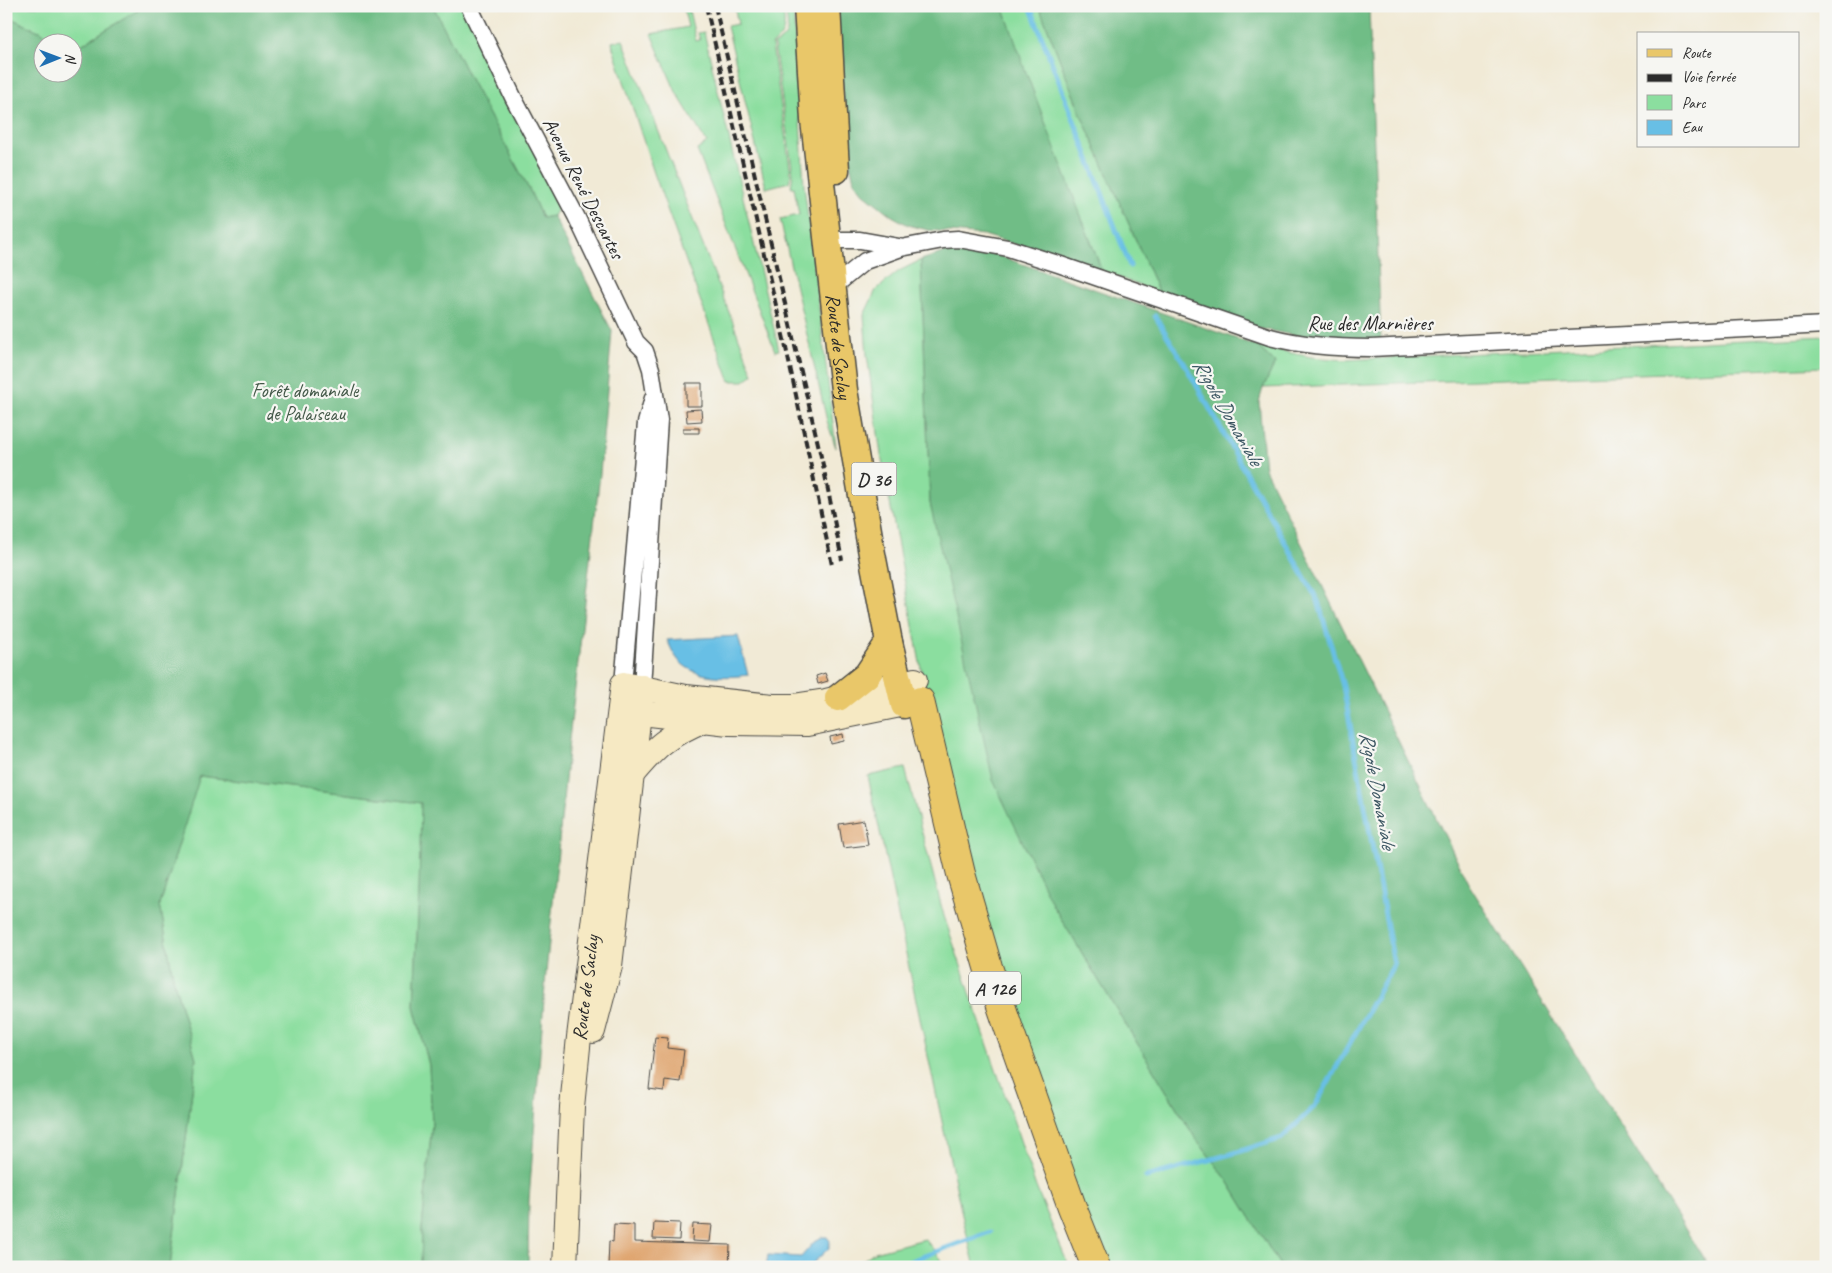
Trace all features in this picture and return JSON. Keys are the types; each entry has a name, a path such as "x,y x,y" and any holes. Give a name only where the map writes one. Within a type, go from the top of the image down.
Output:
{"highway":[{"name":"A 126","path":"910,693 950,894 995,1037 1058,1218 1078,1267"},
{"name":"A 126","path":"910,693 988,967 1062,1180 1096,1267"}],"main road":[{"name":"Route de Saclay","path":"807,6 814,120 835,239 840,281 879,518 900,605 910,693"},
{"name":"Route de Saclay","path":"827,6 836,174 835,239"},
{"name":"Route de Saclay","path":"840,281 844,390 889,642 910,693"},
{"path":"838,698 867,675 889,642"},
{"name":"Route de Saclay","path":"565,1267 572,1107 579,1037 633,686"},
{"path":"633,686 686,697 773,706 793,706 838,698 910,693"},
{"path":"572,1107 610,966 631,776 630,712 730,722 807,724 910,693"},
{"path":"631,776 662,741 704,720"}],"street":[{"name":"Avenue René Descartes","path":"469,6 514,99 576,216 636,342 645,351 652,369 655,391 646,423 633,686"},
{"name":"Rue des Marnières","path":"835,239 901,248"},
{"name":"Rue des Marnières","path":"840,281 865,260 901,248 958,239 989,243 1085,272 1270,337 1296,344 1324,347 1380,347 1826,325"}],"green space":[{"path":"6,6 145,6 82,44 82,32 41,32 6,16"},
{"name":"Forêt domaniale de Palaiseau","path":"145,6 433,6 530,191 542,218 553,216 612,331 600,474 569,740 546,973 529,1200 528,1267 421,1267 422,1229 432,1123 429,1065 414,1006 421,803 200,776 160,905 174,982 196,1059 170,1267 6,1267 6,16 41,32 32,32 32,82 82,82 82,44"},
{"path":"433,6 463,6 562,200 553,216 542,218 530,191"},
{"path":"683,6 688,6 696,41 700,40 698,33 704,32 779,350 775,351 697,150 707,143 676,92 651,34 688,27"},
{"path":"751,6 783,6 783,32 772,45 791,174 789,182 766,188 727,26 738,24 735,10"},
{"path":"785,6 793,6 804,185 836,448 827,421 780,219 799,215 794,187 791,187 793,174 774,45 786,33"},
{"path":"837,6 1003,6 1024,67 1102,271 984,235 928,230 908,225 892,216 863,193 854,181 846,146"},
{"path":"1003,6 1039,6 1080,112 1159,293 1102,271 1079,211 1059,169"},
{"path":"1039,6 1369,6 1381,342 1328,342 1257,328 1159,293 1080,112"},
{"path":"623,40 753,374 744,381 730,381 728,377 654,173 613,48 612,42"},
{"path":"949,251 985,251 1257,346 1275,363 1263,388 1259,402 1265,469 1468,883 1709,1267 1281,1267 1228,1181 1194,1136 1052,904 993,780 930,503 921,260"},
{"path":"921,260 930,503 1052,904 1194,1136 1228,1181 1281,1267 1103,1267 994,951 958,821 923,679 881,455 867,355 864,315 876,290 899,271"},
{"path":"1826,336 1826,367 1263,388 1275,363 1257,346 1311,357 1345,360"},
{"path":"905,768 944,916 1036,1187 1069,1267 975,1267 962,1215 868,776"},
{"path":"199,776 422,803 414,1006 429,1065 432,1123 422,1229 421,1267 170,1267 196,1059 174,982 160,905"},
{"path":"925,1239 941,1259 944,1267 854,1267 874,1252"}],"water":[{"path":"738,636 748,675 729,677 709,675 690,670 676,657 667,640"},
{"path":"822,1237 827,1237 830,1241 829,1248 809,1267 766,1267 768,1255 801,1257 815,1241"}],"building":[{"path":"735,6 747,6 747,7 735,10"},
{"path":"686,383 702,383 702,406 686,406"},
{"path":"701,409 702,421 687,422 686,410"},
{"path":"683,428 699,428 699,433 683,433"},
{"path":"825,673 828,681 818,684 816,676"},
{"path":"843,734 844,741 831,744 830,737"},
{"path":"864,820 868,845 843,848 839,824"},
{"path":"655,1037 668,1038 667,1048 684,1050 680,1082 665,1080 664,1091 649,1089"},
{"path":"654,1222 680,1223 679,1240 653,1239"},
{"path":"614,1224 634,1225 634,1242 730,1245 729,1267 608,1267 609,1241 613,1242"},
{"path":"693,1224 712,1225 710,1242 692,1241"}],"waterway":[{"name":"Rigole Domaniale","path":"1030,6 1130,266"},
{"name":"Rigole Domaniale","path":"1146,1177 1282,1138 1315,1106 1394,964 1343,686 1318,601 1184,363 1155,316"},
{"path":"901,1267 913,1260 990,1232"}],"railway":[{"path":"706,6 786,348 832,565"},
{"path":"715,6 823,465 842,560"}]}
